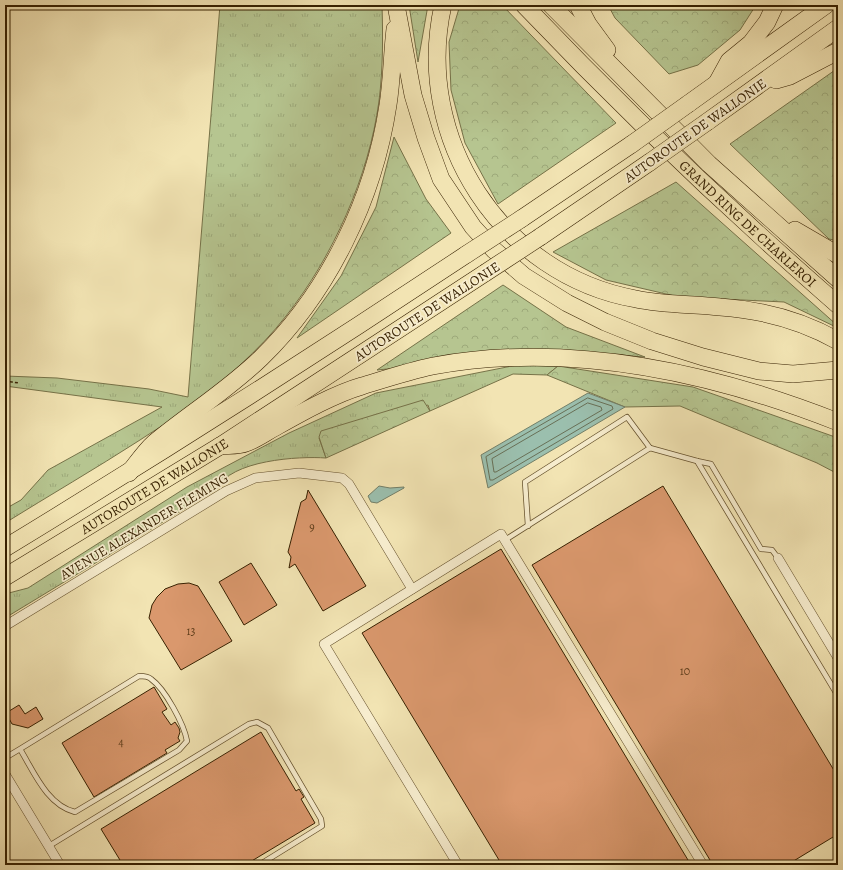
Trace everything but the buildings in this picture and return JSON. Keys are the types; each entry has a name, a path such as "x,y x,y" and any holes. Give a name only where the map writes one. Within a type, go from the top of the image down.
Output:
{"highway":[{"path":"443,5 438,30 436,57 443,113 452,144 464,170 492,214 512,235 547,263 573,278 605,291 635,299 673,304 758,311 792,319 838,341"},
{"name":"GRAND RING DE CHARLEROI","path":"524,5 608,93 690,172 752,230 838,305"},
{"name":"GRAND RING DE CHARLEROI","path":"551,5 709,164 838,279"},
{"path":"578,5 588,24 607,48 614,68"},
{"path":"716,85 729,61 750,43 767,22 775,5"},
{"name":"AUTOROUTE DE WALLONIE","path":"5,548 129,473 335,342 521,219 632,144 826,5"},
{"path":"396,7 413,95 426,138 441,178 473,227 494,250 524,276 567,303 605,322 652,341 703,357 759,371 793,374 838,370"},
{"path":"129,473 153,444 210,403 261,358 293,322 324,278 341,248 361,203 376,160 388,105 396,7"},
{"name":"AUTOROUTE DE WALLONIE","path":"5,577 220,446 540,237 650,162 838,28"},
{"path":"762,83 790,76 838,51"},
{"path":"766,216 838,255"},
{"path":"220,446 245,444 303,412 359,387 432,366 493,358 553,357 607,361 656,369 711,381 761,395 838,422"}],"street":[{"name":"AVENUE ALEXANDER FLEMING","path":"5,626 226,491 255,478 278,474 299,473 342,478 349,484 412,589"},
{"path":"458,865 324,644 501,534 703,865"},
{"path":"778,558 838,658"},
{"path":"5,774 60,865"}],"lane":[{"path":"528,526 525,482 627,417 650,448 711,464 761,549 772,550 778,558"},
{"path":"505,540 650,448"},
{"path":"697,461 838,696"},
{"path":"5,758 139,676 150,677 160,687 185,730 187,741 179,750 75,812 64,809 46,793 20,749"},
{"path":"49,846 249,724 257,722 268,728 321,819 322,826 259,865"}],"path":[{"path":"5,381 19,383"}],"green space":[{"path":"220,5 382,5 383,29 379,101 367,158 358,186 333,242 303,293 275,329 240,365 202,398 177,417 5,523 5,509 21,500 48,470 162,407 5,386 5,376 57,378 149,389 188,397"},
{"path":"409,5 428,5 418,62"},
{"path":"460,5 502,5 616,123 498,204 465,143 451,90 449,42"},
{"path":"608,5 756,5 740,30 698,65 669,74 615,18"},
{"path":"838,68 838,241 829,239 730,144"},
{"path":"394,137 426,199 451,233 297,338 341,276 376,207"},
{"path":"676,182 838,326 838,328 784,302 679,297 606,280 553,252"},
{"path":"503,285 566,327 645,357 570,351 377,370"},
{"path":"517,365 558,366 547,375 513,374 430,411 428,405 319,438 326,458 283,459 250,466 236,472 224,479 217,489 5,618 5,594 28,588 187,487 289,433 376,393"},
{"path":"558,366 693,387 838,438 838,474 817,463 680,406 625,407 547,375"},
{"path":"423,400 430,411 326,458 319,437 321,431"}],"water":[{"path":"588,393 625,407 488,488 481,455"},
{"path":"379,486 404,488 377,503 371,502 368,496"}]}
